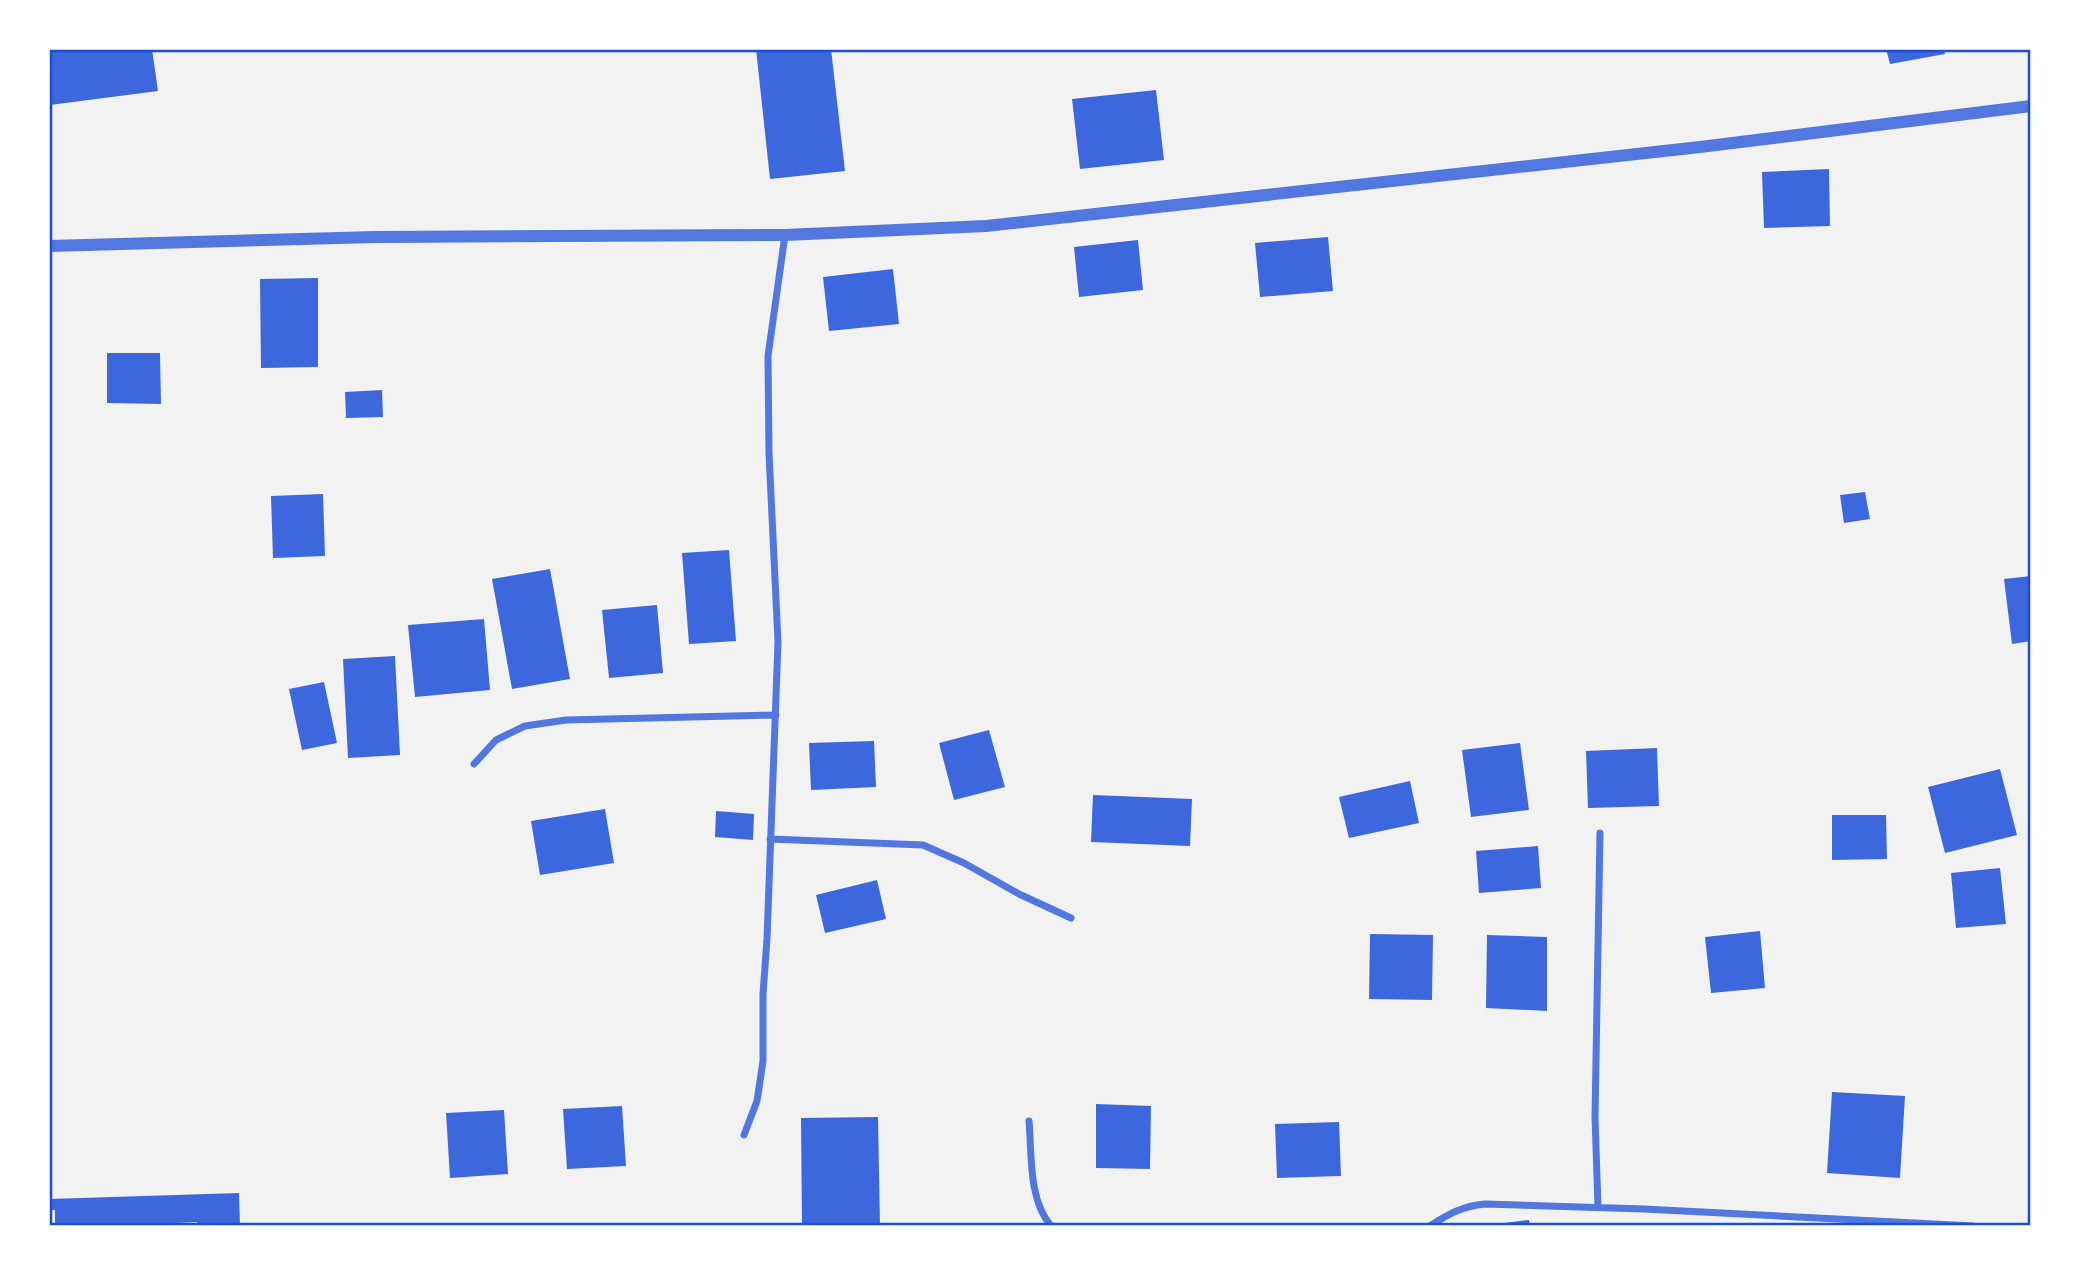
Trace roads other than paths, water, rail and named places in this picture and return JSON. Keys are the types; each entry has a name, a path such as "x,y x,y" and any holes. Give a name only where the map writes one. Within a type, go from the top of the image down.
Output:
{"street":[{"path":"49,246 376,237 785,235 986,226 1700,147 2031,106"},
{"path":"744,1135 757,1101 763,1062 763,994 778,642 769,453 768,356 785,235"},
{"path":"474,764 496,740 525,726 566,720 776,715"},
{"path":"1598,1207 1595,1116 1600,833"},
{"path":"770,839 923,845 1071,918"},
{"path":"1029,1121 1037,1195 1044,1218 1051,1226"},
{"path":"1430,1226 1447,1214 1468,1206 1485,1204 1973,1226"}]}
